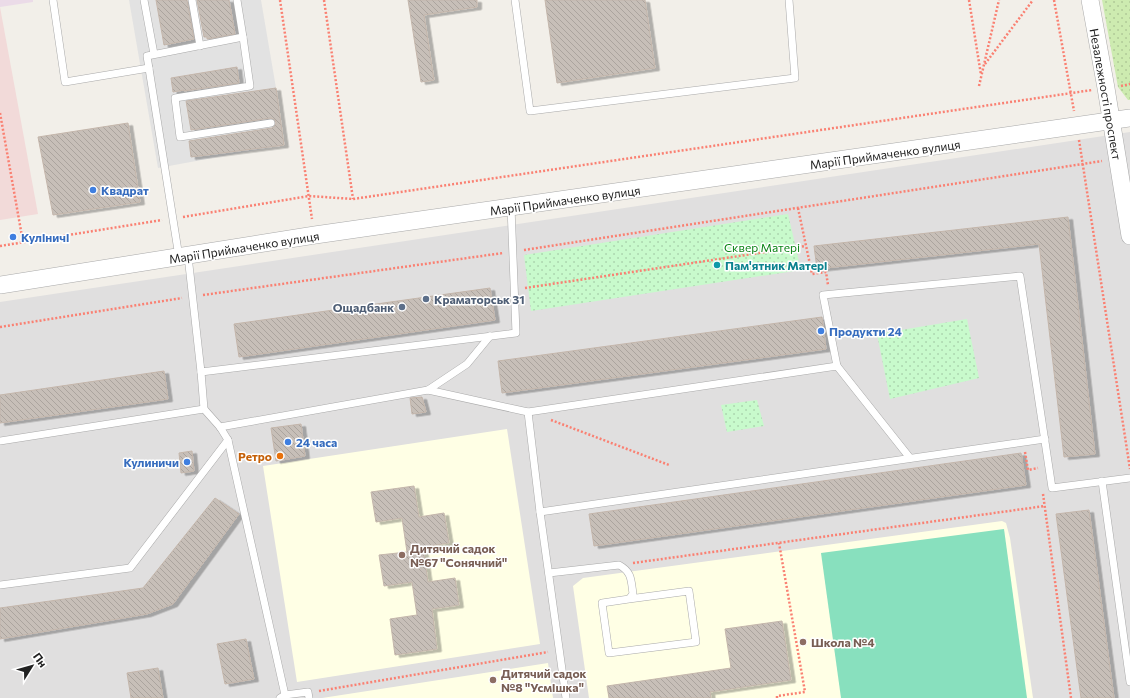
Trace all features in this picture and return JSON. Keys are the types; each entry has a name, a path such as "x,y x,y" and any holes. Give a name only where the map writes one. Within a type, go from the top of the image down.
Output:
{"street":[{"name":"Незалежності проспект","path":"1090,0 1130,236"},
{"name":"Марії Приймаченко вулиця","path":"0,285 315,235 1130,118"}],"lane":[{"path":"53,0 65,82 149,68"},
{"path":"144,0 154,54"},
{"path":"192,0 200,46"},
{"path":"237,0 250,86 175,98 180,136 271,123"},
{"path":"515,0 530,111 795,78 790,0"},
{"path":"243,38 147,56 192,297 204,409 220,427 228,440 282,697 309,695"},
{"path":"201,372 516,333 511,207"},
{"path":"910,458 837,366 824,295 1020,276 1052,488 1130,478"},
{"path":"428,390 467,364 490,336"},
{"path":"220,427 428,390 528,412 837,366"},
{"path":"0,441 204,409"},
{"path":"528,412 540,512 566,698"},
{"path":"540,512 1045,439"},
{"path":"0,585 130,568 228,440"},
{"path":"1102,481 1130,682"},
{"path":"549,573 619,565 626,569 630,574 634,597"},
{"path":"689,591 696,642 609,653 602,602 634,597 689,591"}],"path":[{"path":"280,0 315,235"},
{"path":"324,0 353,199 1106,88"},
{"path":"969,0 981,77"},
{"path":"979,86 999,0"},
{"path":"984,66 1032,0"},
{"path":"1054,0 1077,126 1130,471"},
{"path":"0,113 23,242"},
{"path":"0,327 192,297 513,252 1118,159"},
{"path":"798,208 812,274 826,272 829,295"},
{"path":"514,290 806,246"},
{"path":"528,412 670,465"},
{"path":"1023,442 1028,470 1049,467"},
{"path":"1043,491 1071,698"},
{"path":"619,565 1045,506"},
{"path":"777,698 777,696 805,692 779,543"},
{"path":"309,695 560,651"}],"shaded area":[{"path":"0,0 33,0 33,2 0,7"},
{"path":"129,0 261,0 284,145 158,168"},
{"path":"0,7 38,214 0,220"},
{"path":"1130,132 1130,698 0,698 0,302"},
{"name":"Дитячий садок №67 \"Сонячний\"","path":"507,429 540,644 297,682 263,466"},
{"name":"Школа №4","path":"1002,521 1006,523 1010,538 1033,698 589,698 573,586 583,578"},
{"name":"Дитячий садок №8 \"Усмішка\"","path":"548,663 553,698 322,698"}],"green space":[{"path":"1102,0 1130,0 1130,100 1128,100 1118,87"},
{"name":"Сквер Матері","path":"788,214 801,270 531,311 524,255"},
{"path":"967,319 979,378 890,399 877,334"},
{"path":"757,400 764,426 727,432 721,405"},
{"path":"1004,529 1027,698 841,698 821,553"}],"building":[{"path":"156,0 187,0 194,39 164,45"},
{"path":"197,0 229,0 235,34 207,39 207,37 204,37"},
{"path":"408,0 477,0 477,7 424,15 434,80 421,82"},
{"path":"545,0 645,0 655,68 557,83"},
{"path":"237,67 239,83 173,92 171,78"},
{"path":"276,88 284,145 191,157 189,141 272,128 276,123 275,120 270,118 191,130 186,101"},
{"path":"128,123 140,202 53,215 38,137"},
{"path":"1068,217 1095,454 1064,457 1039,244 817,269 814,246"},
{"path":"490,288 495,320 239,357 234,324"},
{"path":"822,317 826,349 502,393 498,361"},
{"path":"164,371 168,399 0,423 0,395"},
{"path":"422,397 426,412 412,414 410,398"},
{"name":"24 часа","path":"301,424 305,456 276,461 271,428"},
{"name":"Кулиничи","path":"192,451 194,471 181,473 179,453"},
{"path":"1021,453 1026,485 594,546 589,514"},
{"path":"414,486 419,517 444,513 449,543 423,547 428,582 455,578 459,605 432,609 437,649 395,655 390,619 417,615 412,582 384,586 379,555 407,552 402,518 376,522 371,492"},
{"path":"215,498 239,514 173,604 147,614 0,639 0,608 143,588"},
{"path":"1089,510 1114,698 1081,698 1056,514"},
{"path":"782,621 791,680 710,692 711,698 609,698 607,686 731,668 725,629"},
{"path":"246,639 254,679 225,684 217,644"},
{"path":"158,668 163,698 131,698 127,673"}],"place":[{"name":"Квадрат","path":"93,190"},
{"name":"Куліничі","path":"13,237"},
{"name":"Пам'ятник Матері","path":"717,265"},
{"name":"Краматорськ 31","path":"426,299"},
{"name":"Ощадбанк","path":"402,307"},
{"name":"Продукти 24","path":"821,331"},
{"name":"24 часа","path":"288,442"},
{"name":"Ретро","path":"280,456"},
{"name":"Кулиничи","path":"187,462"},
{"name":"Дитячий садок №67 \"Сонячний\"","path":"402,555"},
{"name":"Школа №4","path":"803,642"},
{"name":"Дитячий садок №8 \"Усмішка\"","path":"493,680"}]}
